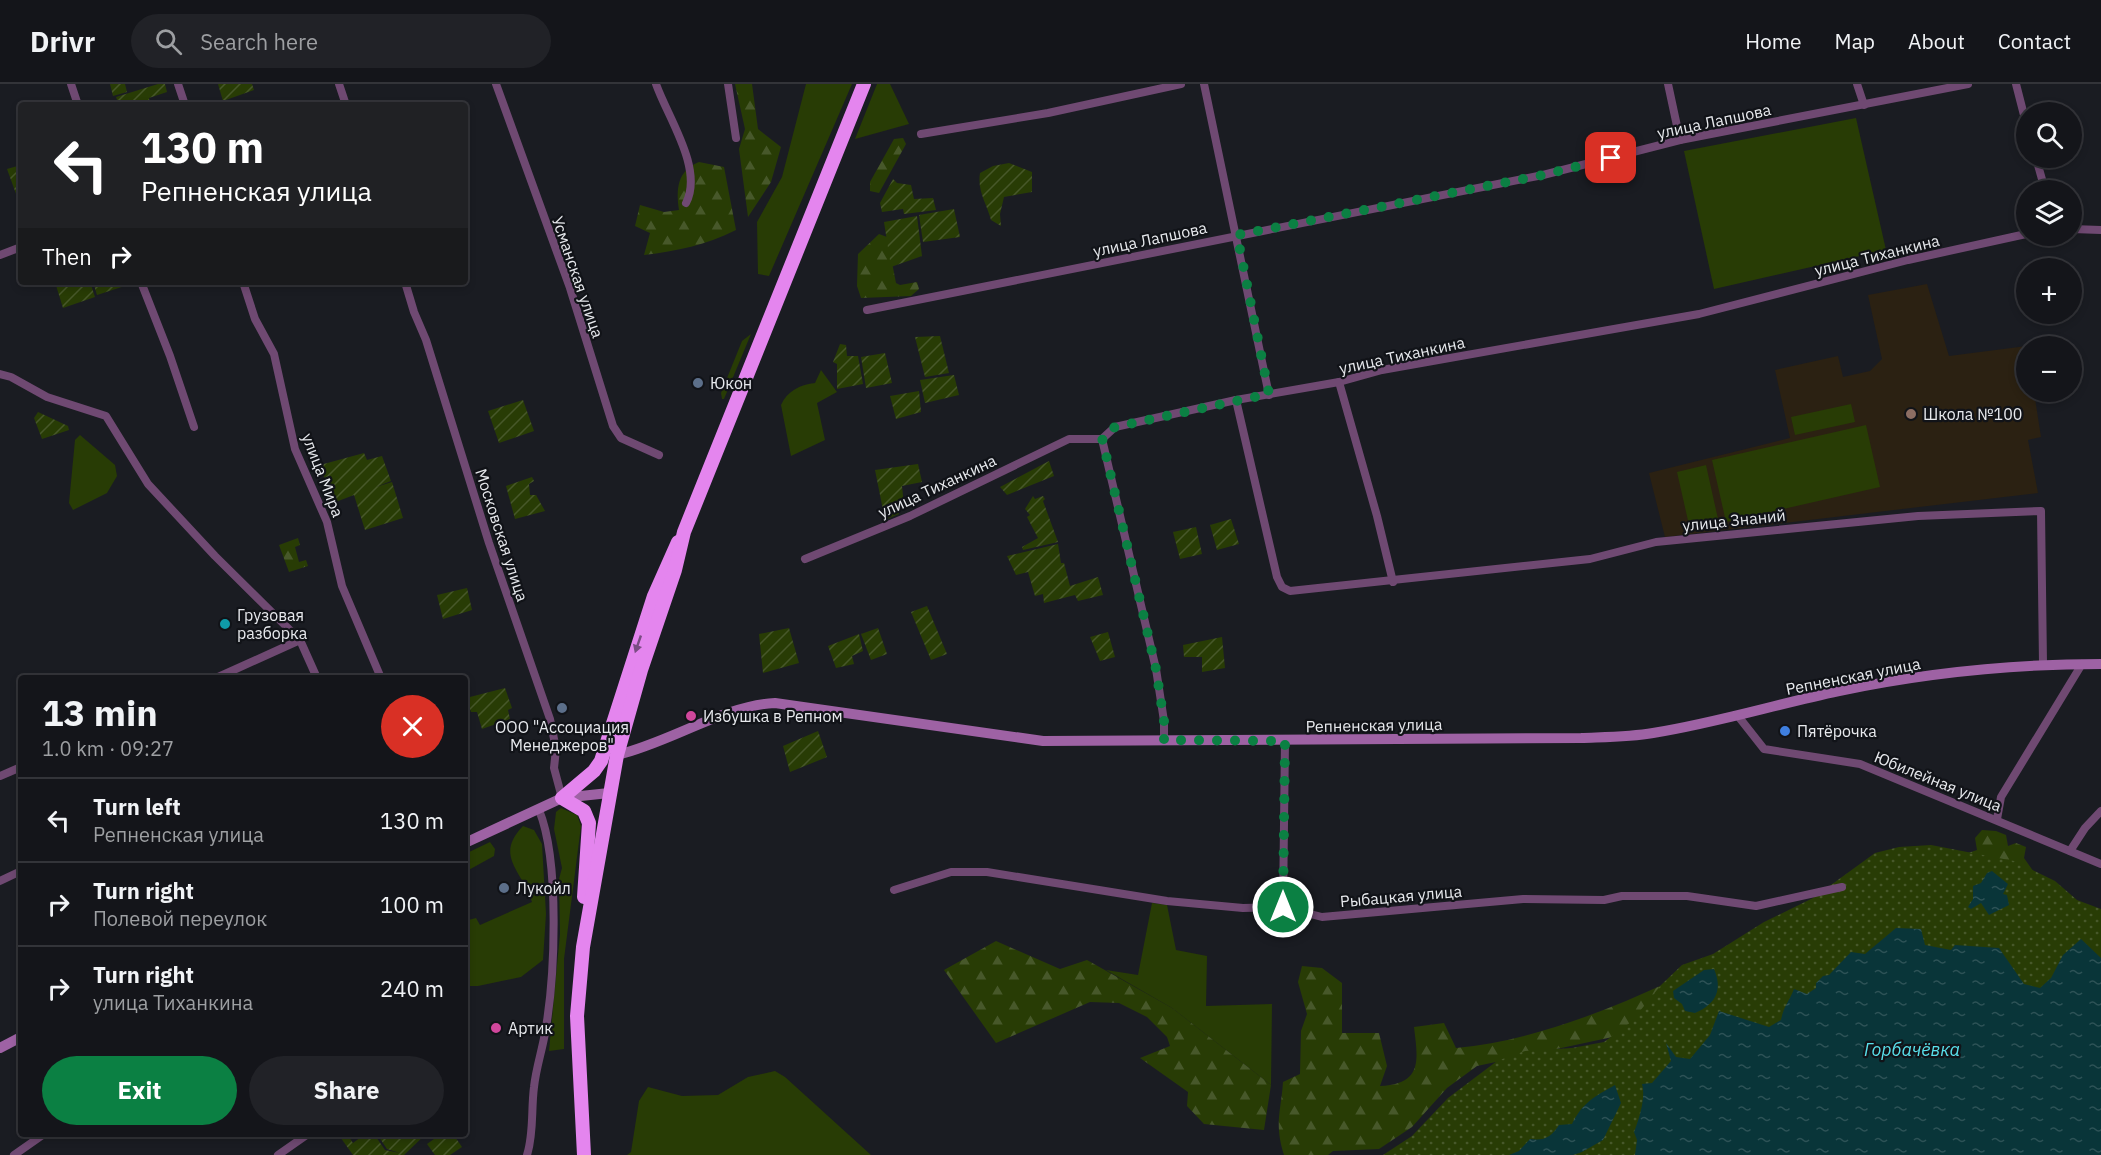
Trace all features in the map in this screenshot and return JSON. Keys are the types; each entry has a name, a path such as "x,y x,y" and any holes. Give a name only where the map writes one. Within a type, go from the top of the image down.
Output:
{"highway":[{"path":"583,947 617,755 641,670 675,570 684,532 864,84"},
{"path":"584,1155 577,1016 589,823 584,811 562,798 594,771 601,761 654,596 672,550 684,532"}],"street":[{"path":"71,84 77,102"},
{"path":"178,84 184,102"},
{"path":"339,84 345,102"},
{"name":"Усманская улица","path":"496,84 570,288 613,426 621,438 659,456"},
{"path":"656,84 686,152 689,188 686,203"},
{"path":"728,84 736,138"},
{"path":"921,134 1048,113 1181,84"},
{"path":"1204,84 1269,394"},
{"path":"1668,84 1680,140"},
{"path":"1857,84 1864,105"},
{"name":"улица Лапшова","path":"867,310 1543,175 1680,140 1968,84"},
{"path":"2016,84 2021,102"},
{"path":"2082,229 2101,230"},
{"name":"улица Тиханкина","path":"805,559 910,516 1070,439 1102,438 1115,427 1236,400 1339,382 1382,370 1700,314 1908,260 2016,236"},
{"path":"0,255 18,248"},
{"path":"142,285 194,427"},
{"name":"улица Мира","path":"244,285 255,319 274,354 295,450 327,522 342,586 380,675"},
{"name":"Московская улица","path":"406,285 426,340 489,543 550,719 556,749 554,768 562,798"},
{"path":"0,374 11,377 40,394 106,416 148,483 215,556 300,640 316,675"},
{"path":"1339,382 1393,582"},
{"name":"улица Знаний","path":"1236,400 1269,549 1282,587 1298,592 1590,559 1656,542 1918,516 2041,511 2043,664"},
{"path":"1102,438 1156,669 1164,721 1164,740"},
{"path":"223,675 300,640"},
{"name":"Репненская улица","path":"617,755 647,748 749,706 775,703 1043,741 1581,738 1651,734 1738,716 1839,691 1936,675 2043,664 2101,664"},
{"path":"1997,819 2001,797 2082,664"},
{"name":"Юбилейная улица","path":"1738,716 1764,749 1860,764 2101,864"},
{"path":"1283,907 1285,741"},
{"path":"0,776 18,768"},
{"path":"468,842 562,798 609,794"},
{"path":"527,1155 532,1131 534,1086 546,1031 553,943 550,852 545,825 539,810"},
{"path":"2070,851 2085,828 2101,811"},
{"path":"0,881 18,872"},
{"name":"Рыбацкая улица","path":"894,890 951,872 987,872 1167,901 1243,908 1283,907 1322,917 1522,899 1604,900 1622,896 1687,896 1756,906 1842,887"},
{"path":"0,1048 18,1039"},
{"path":"14,1155 40,1137"},
{"path":"278,1155 304,1137"}],"shaded area":[{"name":"Школа №100","path":"1927,284 1949,356 2016,347 2016,402 2036,402 2041,437 2028,440 2038,493 1665,537 1649,473 1790,438 1775,370 1838,356 1843,377 1870,371 1882,359 1868,295"}],"green space":[{"path":"110,84 125,84 127,92 113,96"},
{"path":"158,84 165,84 167,92 149,98 150,102 118,102 116,97"},
{"path":"218,84 252,84 254,90 223,101"},
{"path":"735,84 752,84 758,129 781,147 771,182 748,217 739,149 745,129"},
{"path":"806,84 852,84 769,276 758,274 757,222 782,177"},
{"path":"877,84 890,84 909,124 855,139"},
{"path":"1856,118 1886,250 1714,289 1684,151"},
{"path":"903,138 906,144 879,193 870,191 870,182 894,139"},
{"path":"699,162 724,167 736,230 691,247 644,255 650,233 635,226 640,205 664,212 679,210 678,188 682,176 686,170"},
{"path":"1009,163 1032,172 1032,192 1004,197 1000,214 1001,226 991,220 979,180 980,173 993,166"},
{"path":"18,166 18,199 7,169"},
{"path":"893,179 897,183 911,185 914,199 933,198 936,210 904,214 903,209 882,212 880,203"},
{"path":"954,209 960,237 923,242 919,215"},
{"path":"917,216 922,256 891,267 884,222"},
{"path":"879,234 887,237 896,283 900,285 917,282 919,289 911,296 861,298 857,286 858,254"},
{"path":"56,285 91,285 95,297 63,308"},
{"path":"94,285 128,285 97,295"},
{"path":"751,334 724,399 722,399 721,393 742,341"},
{"path":"940,336 949,373 925,377 915,337"},
{"path":"840,344 846,345 847,356 858,356 863,384 837,389 837,364 833,362"},
{"path":"885,353 892,383 866,388 861,357"},
{"path":"821,370 837,392 817,403 825,440 791,456 781,405 795,389 815,383"},
{"path":"954,375 959,395 925,403 920,380"},
{"path":"919,391 921,412 896,419 890,396"},
{"path":"523,400 534,431 499,443 488,411"},
{"path":"1851,404 1855,422 1795,435 1791,417"},
{"path":"38,412 68,426 69,430 42,439 34,418"},
{"path":"1866,425 1880,487 1726,522 1712,460"},
{"path":"80,435 115,465 117,476 107,493 73,510 69,503 75,440"},
{"path":"364,453 367,460 382,456 391,481 376,487 392,482 403,518 365,530 354,495 333,503 320,465"},
{"path":"1049,461 1054,476 1007,495 1000,487"},
{"path":"918,464 922,482 902,486 904,505 898,509 899,514 885,520 875,470"},
{"path":"1706,465 1718,519 1689,525 1677,472"},
{"path":"532,477 534,481 529,484 530,495 536,495 545,511 515,519 506,486"},
{"path":"1033,496 1035,499 1043,496 1045,499 1043,501 1058,542 1023,550 1022,547 1038,538 1027,517 1030,515 1025,509"},
{"path":"1231,519 1239,544 1217,550 1210,525"},
{"path":"1196,527 1202,554 1180,559 1173,532"},
{"path":"298,538 300,545 295,547 299,562 306,560 308,566 289,572 279,545"},
{"path":"1058,544 1061,563 1064,563 1070,586 1098,577 1103,595 1078,601 1075,595 1044,603 1043,594 1035,596 1028,572 1016,575 1007,556"},
{"path":"467,588 472,610 443,619 437,595"},
{"path":"927,606 947,654 931,660 911,612"},
{"path":"789,628 799,663 763,673 759,634"},
{"path":"878,628 887,654 871,660 861,634"},
{"path":"1108,632 1115,657 1100,661 1090,637"},
{"path":"859,634 863,651 852,656 854,664 836,668 828,646"},
{"path":"1222,637 1225,668 1202,672 1202,657 1184,657 1183,645"},
{"path":"505,688 512,708 508,710 510,719 482,729 477,712 471,712 468,697"},
{"path":"818,731 827,757 790,772 783,746"},
{"path":"561,808 577,815 581,826 564,959 564,1049 549,1051 560,934 559,879 562,868 554,829 556,812"},
{"path":"523,826 534,830 542,844 546,914 543,960 521,977 468,986 468,920 476,918 480,925 532,902 510,855 515,837"},
{"path":"1982,830 1996,831 2006,835 2008,846 2016,843 2026,847 2024,858 2036,875 1968,853 1977,850 1975,838"},
{"path":"490,842 495,849 494,856 468,870 468,853"},
{"path":"1931,845 2014,861 2055,881 2077,900 2101,909 2101,1155 1383,1155 1412,1136 1448,1098 1497,1061 1525,1051 1572,1048 1604,1042 1631,1022 1661,985 1682,965 1713,954 1764,922 1813,898 1875,853 1899,847"},
{"path":"1152,903 1167,905 1176,950 1207,956 1206,1006 1272,1004 1271,1085 1172,1008 1106,970 1138,975"},
{"path":"996,941 1060,969 1087,960 1172,1008 1271,1085 1264,1130 1204,1124 1187,1106 1188,1092 1140,1058 1170,1046 1167,1037 1147,1017 1119,1003 1090,1002 996,1043 944,970"},
{"path":"1302,966 1322,968 1342,983 1342,1033 1379,1033 1387,1066 1380,1086 1404,1081 1411,1075 1416,1060 1414,1027 1444,1023 1456,1048 1484,1044 1565,1024 1669,982 1687,1021 1477,1066 1447,1088 1412,1127 1379,1149 1333,1151 1328,1155 1284,1155 1279,1134 1283,1082 1300,1074 1301,1031 1307,1014 1298,982"},
{"path":"775,1071 785,1077 871,1155 627,1155 631,1152 639,1101 648,1087 682,1096 718,1095 748,1077"},
{"path":"340,1137 349,1137 353,1143 361,1137 376,1137 385,1150 400,1153 387,1149 379,1137 423,1137 404,1155 353,1155"},
{"path":"437,1137 455,1137 462,1147 450,1155 435,1155 427,1144"}],"water":[{"path":"1992,871 2008,884 2003,894 2007,895 2009,905 1989,915 1981,903 1971,909 1968,907 1973,899 1973,886 1981,883 1987,873"},
{"name":"Горбачёвка","path":"1896,928 1921,929 1925,945 1951,950 1955,945 1999,948 2024,984 2040,988 2051,978 2063,955 2081,939 2101,958 2101,1155 1635,1155 1637,1140 1634,1132 1643,1102 1642,1084 1652,1083 1671,1061 1666,1043 1676,1057 1690,1059 1710,1035 1719,1011 1769,1027 1781,1020 1794,989 1807,994 1816,988 1816,983 1823,976 1829,975 1851,952 1865,954"},
{"path":"1714,969 1718,983 1713,1001 1695,1013 1685,1011 1682,1004 1674,998 1673,991 1704,970"},
{"path":"1615,1085 1621,1103 1603,1140 1573,1155 1509,1155 1519,1151 1530,1139 1544,1139 1559,1125 1572,1124 1580,1110"}],"place":[{"name":"Юкон","path":"698,383"},
{"name":"Школа №100","path":"1911,414"},
{"name":"Грузовая разборка","path":"225,624"},
{"name":"ООО \"Ассоциация Менеджеров\"","path":"562,708"},
{"name":"Избушка в Репном","path":"691,716"},
{"name":"Пятёрочка","path":"1785,731"},
{"name":"Лукойл","path":"504,888"},
{"name":"Артик","path":"496,1028"}],"route":[{"path":"1283,907 1285,741 1164,740 1164,721 1156,669 1103,451 1102,438 1115,427 1269,394 1237,235 1543,175 1611,158"}]}
